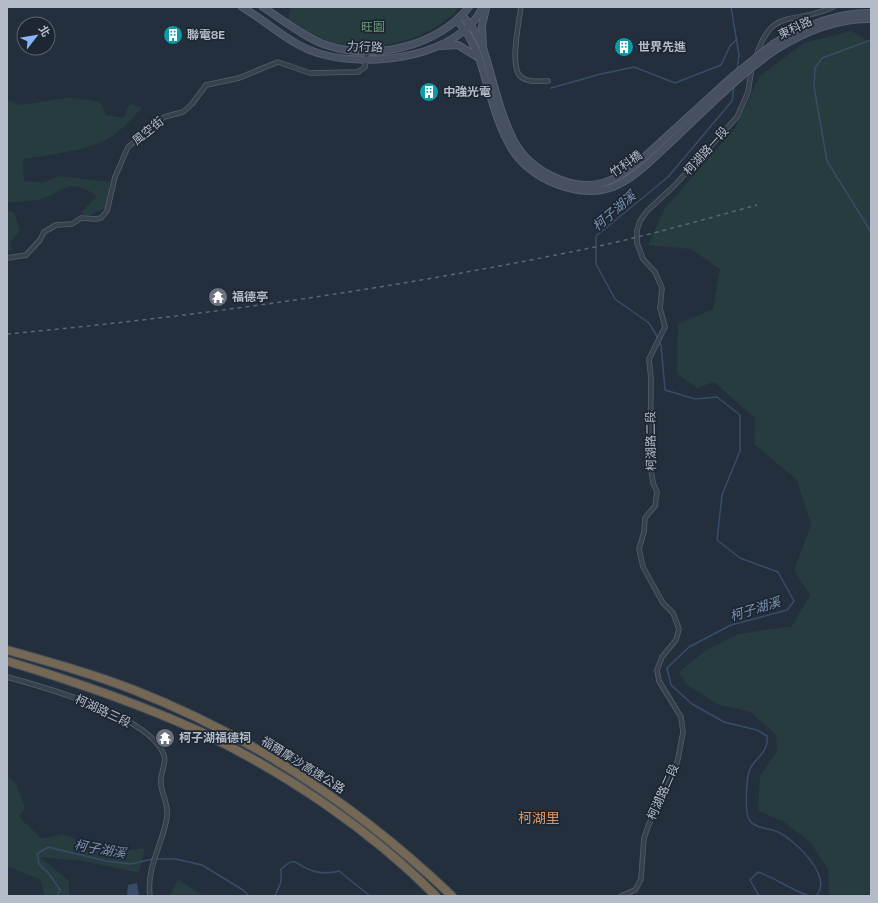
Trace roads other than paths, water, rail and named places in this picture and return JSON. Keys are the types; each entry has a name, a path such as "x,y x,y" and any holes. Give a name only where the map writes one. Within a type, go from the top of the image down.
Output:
{"highway":[{"name":"福爾摩沙高速公路","path":"7,650 64,666 133,690 230,733 344,804 398,847 452,896"},
{"name":"福爾摩沙高速公路","path":"7,661 62,678 145,708 201,732 235,750 276,773 346,820 393,856 436,896"}],"street":[{"name":"力行路","path":"242,7 294,42 321,54 367,61 397,58 434,48 464,30 478,17 483,7"},
{"name":"力行路","path":"264,7 292,26 326,45 367,52 396,49 421,42 457,20 469,7"},
{"path":"464,7 462,15 470,24 483,48"},
{"path":"483,48 482,26 487,7"},
{"path":"521,7 515,59 516,70 521,77 530,82 548,81"},
{"name":"柯湖路一段","path":"665,327 660,308 662,288 655,272 643,259 637,243 637,230 640,221 647,211 674,186 737,116 748,92 759,45 771,26 783,20 819,14 833,7"},
{"name":"東科路","path":"774,47 810,26 844,16 871,13"},
{"path":"457,20 480,58"},
{"name":"東科路","path":"774,47 815,30 842,22 871,20"},
{"path":"434,48 443,45 458,45 480,58"},
{"name":"竹科橋","path":"483,48 506,123 514,142 527,158 544,172 563,181 581,184 600,184 613,180 641,160 738,72 774,47"},
{"name":"竹科橋","path":"480,58 509,145 522,162 541,177 562,187 580,191 598,190 614,186 646,165 774,47"},
{"path":"367,52 367,61"},
{"name":"風空街","path":"7,258 26,255 40,240 44,232 56,225 72,224 81,218 101,218 106,211 115,177 128,147 164,117 183,112 192,104 206,85 239,78 278,62 310,73 358,72 365,67 367,61"},
{"name":"柯湖路二段","path":"621,896 634,890 638,885 644,838 649,824 674,773 683,732 681,717 658,681 658,670 662,657 676,640 679,629 673,613 663,603 643,567 639,549 644,532 644,518 655,506 657,492 653,483 650,462 651,379 649,359 655,344 665,327"},
{"name":"柯湖路三段","path":"7,677 46,688 100,708 125,720 154,740 164,755 164,767 160,782 168,811 155,853 150,882 150,896"}],"water":[{"path":"137,883 139,896 127,896 128,885"}],"waterway":[{"name":"柯子湖溪","path":"731,7 739,55 737,71"},
{"path":"551,88 601,74 634,67 675,83 721,65 730,46 737,39"},
{"path":"871,40 822,58 815,68 814,87 827,161 871,232"},
{"name":"柯子湖溪","path":"658,338 649,323 615,299 596,264 596,236 668,177 732,101 734,86"},
{"name":"柯子湖溪","path":"659,342 661,345 665,390 695,399 717,397 740,415 740,451 722,495 717,540 740,558 778,572 794,601 787,610 731,625 689,647 667,668 671,685 692,704 724,722 757,730 767,736 765,750 749,771 746,794 748,817 756,826 778,832 785,836 810,860 820,879 820,888 816,896"},
{"name":"柯子湖溪","path":"57,896 60,890 50,875 39,864 37,854 48,847 106,861 131,864 153,859"},
{"name":"柯子湖溪","path":"156,859 176,859 202,865 243,890 249,896"},
{"name":"柯子湖溪","path":"275,896 281,882 281,869 292,862 320,873 339,871 370,896"},
{"name":"柯子湖溪","path":"759,896 750,880 758,872 809,896"}],"railway":[{"path":"7,334 154,319 300,299 445,276 590,248 674,228 757,205"}],"place":[{"name":"聯電8E","path":"173,35"},
{"name":"世界先進","path":"624,47"},
{"name":"中強光電","path":"429,92"},
{"name":"福德亭","path":"218,297"},
{"name":"柯子湖福德祠","path":"165,738"}],"district":[{"name":"柯湖里","path":"539,818"}],"park label":[{"name":"旺園","path":"373,27"}]}
